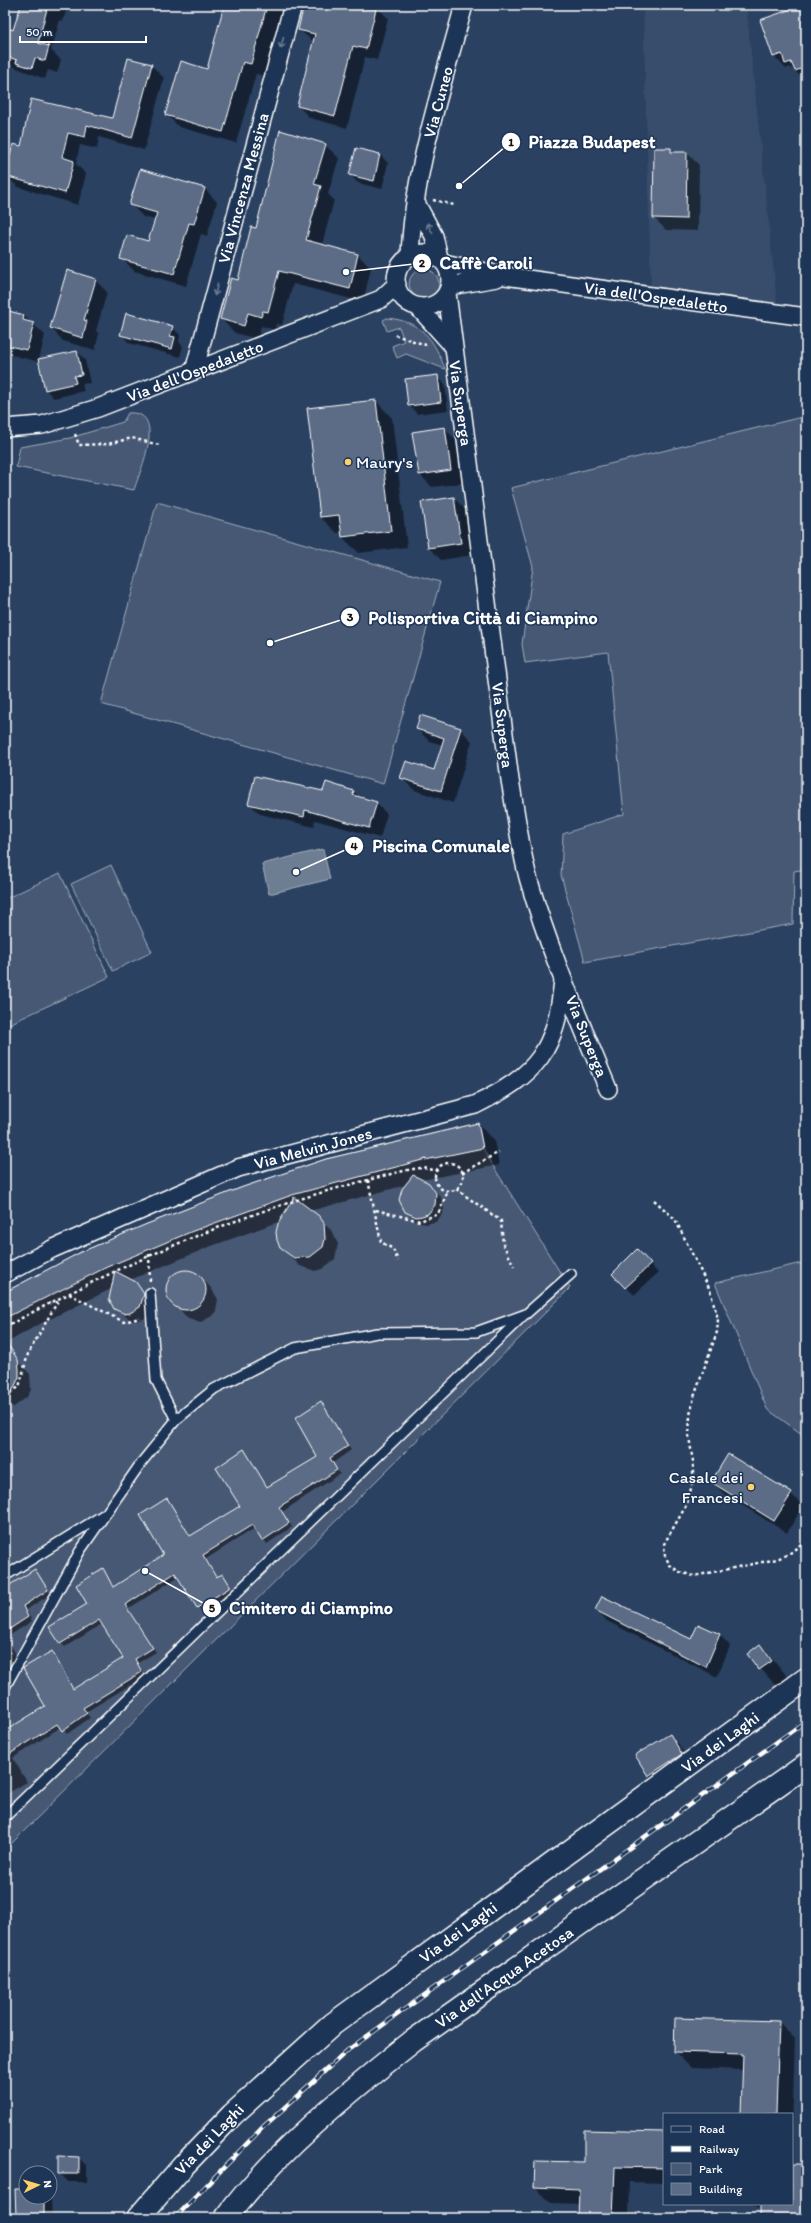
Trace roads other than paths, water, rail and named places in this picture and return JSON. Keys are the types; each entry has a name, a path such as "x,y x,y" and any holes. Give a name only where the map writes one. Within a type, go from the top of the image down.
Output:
{"main road":[{"name":"Via dei Laghi","path":"138,2218 184,2164 232,2115 267,2081 333,2024 806,1680"},
{"name":"Via dell'Acqua Acetosa","path":"226,2218 252,2186 293,2144 353,2090 413,2041 806,1765"}],"street":[{"name":"Via Vincenza Messina","path":"194,371 292,5"},
{"name":"Via Cuneo","path":"410,257 415,201 428,139 464,5"},
{"path":"381,299 414,305 436,304 448,290 450,278 442,261 434,236 415,201"},
{"path":"414,305 399,292 396,284 399,268 410,257 426,253 442,261"},
{"name":"Via dell'Ospedaletto","path":"442,261 505,276 806,317"},
{"name":"Via dell'Ospedaletto","path":"448,290 505,276"},
{"name":"Via dell'Ospedaletto","path":"5,428 42,425 98,408 381,299 396,284"},
{"name":"Via Superga","path":"448,290 453,346 510,780 529,880 563,978 608,1089"},
{"name":"Via Superga","path":"414,305 453,346"},
{"name":"Via Melvin Jones","path":"5,1274 52,1249 238,1168 475,1105 502,1092 534,1068 546,1050 556,1026 563,978"}],"lane":[{"path":"5,1817 526,1314 572,1274"},
{"path":"150,1293 156,1380 176,1420"},
{"path":"5,1687 80,1551 141,1463 176,1420 214,1389 295,1348 377,1333 476,1332 526,1314"},
{"path":"5,1576 106,1513"}],"railway":[{"path":"175,2218 263,2127 348,2050 806,1721"}],"place":[{"name":"Piazza Budapest","path":"459,186"},
{"name":"Caffè Caroli","path":"346,272"},
{"name":"Maury's","path":"348,462"},
{"name":"Polisportiva Città di Ciampino","path":"270,643"},
{"name":"Piscina Comunale","path":"296,872"},
{"name":"Casale dei Francesi","path":"751,1487"},
{"name":"Cimitero di Ciampino","path":"145,1571"}]}
